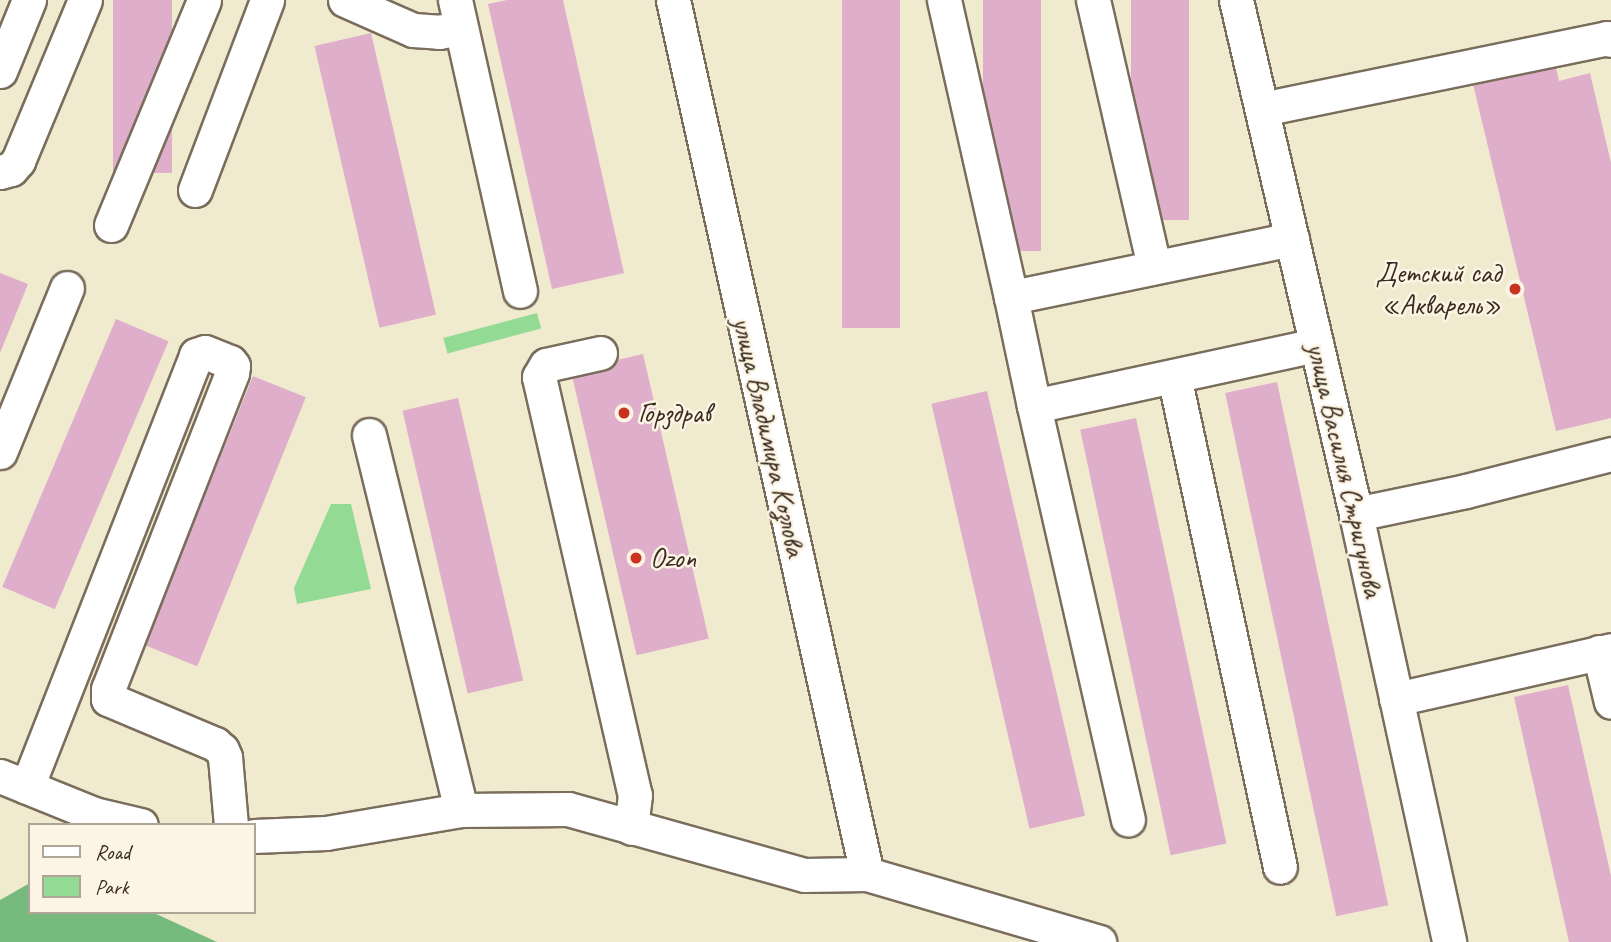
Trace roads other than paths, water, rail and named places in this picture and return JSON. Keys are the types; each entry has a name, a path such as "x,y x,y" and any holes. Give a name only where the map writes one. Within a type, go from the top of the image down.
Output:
{"street":[{"path":"0,71 29,0"},
{"path":"0,172 11,169 18,161 85,0"},
{"path":"111,225 204,0"},
{"path":"195,190 267,0"},
{"path":"345,0 413,30 439,32 458,14"},
{"name":"улица Владимира Козлова","path":"673,0 867,874"},
{"path":"944,0 1128,819"},
{"path":"1093,0 1154,267"},
{"name":"улица Василия Стригунова","path":"1236,0 1356,514 1449,942"},
{"path":"458,14 520,291"},
{"path":"1262,109 1607,38 1611,40"},
{"path":"1011,297 1292,239"},
{"path":"0,452 67,288"},
{"path":"1034,406 1317,345"},
{"path":"132,823 94,814 13,781 196,355 205,352 230,362 233,366 232,373 108,688 108,699 215,744 222,750 225,757 231,823"},
{"path":"600,353 545,365 539,377 635,795 631,828"},
{"path":"1174,376 1280,867"},
{"path":"369,435 461,810"},
{"path":"1356,514 1466,491 1611,454"},
{"path":"1396,699 1605,651 1611,702"},
{"path":"256,836 326,833 461,810 568,809 804,875 867,874 1099,942"}],"place":[{"name":"Детский сад «Акварель»","path":"1515,289"},
{"name":"Горздрав","path":"624,413"},
{"name":"Ozon","path":"636,558"}]}
